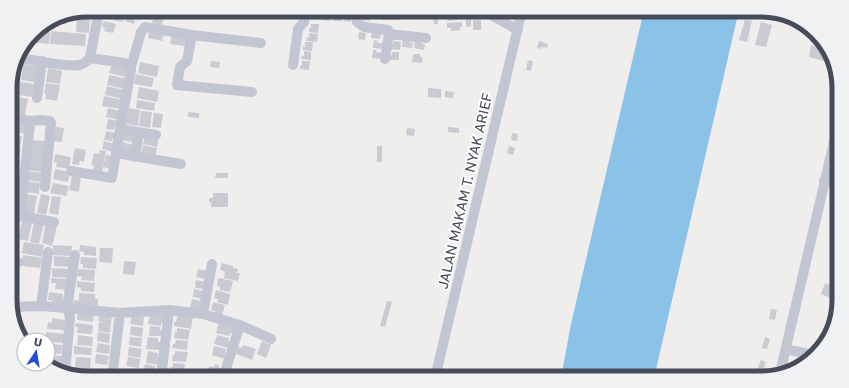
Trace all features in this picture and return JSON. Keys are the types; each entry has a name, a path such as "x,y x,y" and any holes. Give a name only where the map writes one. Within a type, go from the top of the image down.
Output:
{"street":[{"path":"23,59 79,65 85,63 90,58 98,17"},
{"path":"293,65 298,29 304,22 305,17"},
{"path":"357,17 357,22 364,27 388,30 389,34 384,59"},
{"path":"495,17 518,30"},
{"name":"JALAN MAKAM T. NYAK ARIEF","path":"437,371 521,17"},
{"path":"71,171 112,178 131,67 141,32 145,27 192,35 261,43"},
{"path":"389,34 426,38"},
{"path":"192,35 187,60 180,67 177,85 252,92"},
{"path":"90,58 125,63 131,67"},
{"path":"37,98 42,61"},
{"path":"17,118 29,121 50,121 51,123 45,187"},
{"path":"29,121 30,124 20,216 54,222"},
{"path":"120,129 156,135"},
{"path":"135,157 139,132"},
{"path":"116,153 181,164"},
{"path":"782,368 790,350 832,183"},
{"path":"42,306 48,252"},
{"path":"65,368 70,317 68,308 75,255"},
{"path":"203,314 212,264"},
{"path":"18,307 42,306 120,313 168,310 203,314 240,325 271,339"},
{"path":"162,371 168,310"},
{"path":"113,371 120,313"},
{"path":"225,371 240,325"},
{"path":"790,350 807,354"}],"water":[{"path":"642,17 737,17 656,371 562,371 571,324"}],"building":[{"path":"114,17 124,17 123,22 113,20"},
{"path":"126,17 142,17 141,20 135,19 134,24 125,21"},
{"path":"147,17 164,17 162,25 152,23 153,20 147,19"},
{"path":"309,17 318,17 318,20 309,19"},
{"path":"320,17 330,17 330,21 320,20"},
{"path":"333,17 342,17 342,21 333,21"},
{"path":"344,17 352,17 351,22 344,21"},
{"path":"363,17 370,17 370,21 362,20"},
{"path":"383,17 390,17 390,20 382,20"},
{"path":"391,17 398,17 398,20 391,20"},
{"path":"433,17 437,17 438,24 434,24"},
{"path":"448,17 457,17 457,20 448,21"},
{"path":"466,17 471,17 471,26 466,27"},
{"path":"77,18 90,18 89,33 76,32"},
{"path":"745,19 752,21 747,42 739,40"},
{"path":"66,20 66,24 58,23"},
{"path":"473,20 481,20 481,30 473,30"},
{"path":"103,21 116,24 113,33 104,31 105,28 102,27"},
{"path":"462,22 462,27 460,27 460,30 451,31 451,28 447,28 447,23"},
{"path":"761,22 772,25 766,47 755,45"},
{"path":"311,24 319,24 318,33 309,32"},
{"path":"372,30 381,33 380,39 371,38"},
{"path":"51,31 86,34 85,46 50,44"},
{"path":"149,31 164,34 162,41 148,38"},
{"path":"45,32 50,32 49,44 34,43"},
{"path":"359,32 366,33 365,40 358,39"},
{"path":"309,33 318,34 317,42 306,41 307,37 309,38"},
{"path":"172,34 187,37 185,46 170,44"},
{"path":"403,39 410,40 410,42 413,43 412,48 402,47"},
{"path":"374,40 378,41 378,43 383,43 383,49 373,48"},
{"path":"415,40 422,41 422,44 425,44 424,50 414,48"},
{"path":"394,41 401,42 400,50 390,49 390,44 393,44"},
{"path":"539,41 548,44 547,48 537,48"},
{"path":"305,42 313,42 312,51 303,50 303,46 305,47"},
{"path":"811,45 819,47 827,62 809,57"},
{"path":"373,50 377,50 376,52 382,53 381,59 372,58"},
{"path":"304,51 311,52 311,60 301,59 302,56 304,56"},
{"path":"392,52 399,52 399,60 388,60 389,55 392,55"},
{"path":"413,54 420,54 420,57 423,57 422,63 412,62"},
{"path":"528,60 533,61 531,71 526,70"},
{"path":"211,61 220,62 219,68 210,67"},
{"path":"302,61 310,61 309,70 300,69 300,65 302,66"},
{"path":"140,62 159,66 157,77 138,73"},
{"path":"23,64 37,66 34,82 21,80"},
{"path":"112,64 128,67 126,77 109,73"},
{"path":"48,68 62,71 60,84 46,82"},
{"path":"136,74 154,78 152,87 134,84"},
{"path":"109,75 128,79 126,89 107,85"},
{"path":"20,82 34,84 32,97 18,95"},
{"path":"46,83 60,85 57,101 45,99 46,94 44,94"},
{"path":"107,86 125,90 123,99 105,95"},
{"path":"139,87 159,91 157,102 137,98"},
{"path":"428,88 441,89 441,98 428,97"},
{"path":"445,91 454,92 453,98 445,97"},
{"path":"104,96 123,100 121,109 102,106"},
{"path":"17,97 28,99 25,115 17,114"},
{"path":"137,100 155,103 154,111 136,108"},
{"path":"108,108 121,111 119,120 106,117"},
{"path":"129,108 140,110 138,126 126,124"},
{"path":"141,111 152,112 150,128 139,126"},
{"path":"188,112 199,113 199,118 188,117"},
{"path":"154,113 163,114 161,128 152,127"},
{"path":"108,119 119,121 118,126 115,126 114,130 106,129"},
{"path":"17,121 28,123 26,134 17,132"},
{"path":"56,127 64,128 62,142 53,141"},
{"path":"448,127 459,128 459,133 448,132"},
{"path":"407,128 415,129 414,136 406,135"},
{"path":"106,131 116,133 115,139 113,138 112,141 104,140"},
{"path":"124,131 137,134 135,143 122,140"},
{"path":"512,133 518,134 517,141 511,140"},
{"path":"145,134 159,137 157,147 143,144"},
{"path":"17,135 22,136 20,148 17,147"},
{"path":"30,140 45,141 44,151 29,149"},
{"path":"104,141 115,144 113,152 102,149"},
{"path":"122,142 135,145 133,155 120,152"},
{"path":"143,145 157,148 155,159 141,156"},
{"path":"377,146 382,146 382,162 377,162"},
{"path":"509,146 515,148 513,155 507,153"},
{"path":"17,148 21,148 19,158 17,158"},
{"path":"75,148 86,150 84,162 80,161 79,165 72,164"},
{"path":"29,149 45,151 42,172 27,170"},
{"path":"100,150 106,151 102,172 93,170 94,166 91,165 94,153 99,154"},
{"path":"55,154 71,157 69,169 56,167 57,162 54,162"},
{"path":"106,155 115,157 113,169 103,167"},
{"path":"17,159 20,159 17,170"},
{"path":"55,169 70,172 68,182 53,179"},
{"path":"17,171 19,171 17,181"},
{"path":"27,171 43,173 42,182 26,180"},
{"path":"216,173 228,173 228,178 215,178"},
{"path":"72,175 81,177 79,192 69,190"},
{"path":"26,181 40,183 39,194 25,192"},
{"path":"53,183 69,186 66,196 50,193"},
{"path":"17,192 20,192 19,201 17,201"},
{"path":"213,193 228,193 228,207 211,207 209,198 213,198"},
{"path":"25,194 37,196 34,214 22,212"},
{"path":"41,194 50,196 46,215 37,213"},
{"path":"52,196 61,197 58,215 49,213"},
{"path":"17,203 18,203 17,217"},
{"path":"17,221 20,222 17,235"},
{"path":"22,221 32,223 28,241 18,239"},
{"path":"34,222 44,224 39,244 30,242"},
{"path":"46,223 57,226 52,246 42,243"},
{"path":"17,241 20,242 17,256"},
{"path":"24,242 44,245 42,257 22,253"},
{"path":"53,245 72,246 71,256 52,255"},
{"path":"80,245 96,247 96,256 84,255 84,252 79,251"},
{"path":"100,248 113,248 112,263 99,262"},
{"path":"23,255 42,258 40,268 21,266"},
{"path":"54,256 71,257 70,267 54,266"},
{"path":"81,257 97,258 96,269 83,268 83,264 80,264"},
{"path":"124,261 136,262 134,275 123,274"},
{"path":"222,263 238,269 237,273 240,273 238,281 224,278 225,272 220,270"},
{"path":"17,266 20,266 17,283"},
{"path":"52,268 71,269 70,278 52,277"},
{"path":"78,269 95,270 94,281 81,280 82,277 77,276"},
{"path":"198,269 209,271 205,279 196,277"},
{"path":"51,278 70,279 69,290 55,289 56,283 51,283"},
{"path":"218,278 233,281 230,292 220,290 220,287 217,286"},
{"path":"196,280 207,282 204,289 195,288"},
{"path":"77,281 95,283 94,292 81,291 81,288 77,287"},
{"path":"825,283 832,285 832,299 821,294"},
{"path":"17,286 19,286 17,300"},
{"path":"194,289 203,291 204,299 193,297"},
{"path":"216,290 230,294 228,305 217,302 218,299 214,298"},
{"path":"49,292 63,294 63,305 52,304 52,300 48,300"},
{"path":"79,293 95,294 95,299 98,299 98,306 73,305 74,300 79,301"},
{"path":"192,299 202,301 201,311 190,308"},
{"path":"387,301 392,302 385,327 380,326"},
{"path":"213,302 225,305 222,316 214,314 215,311 211,310"},
{"path":"771,309 777,310 775,320 769,319"},
{"path":"78,310 94,312 93,322 77,320"},
{"path":"100,313 112,315 110,333 98,331 99,322 106,323 98,321"},
{"path":"178,313 193,316 191,329 174,326"},
{"path":"150,314 165,316 164,324 161,323 161,326 148,324"},
{"path":"132,316 144,317 143,326 130,324"},
{"path":"52,318 65,320 64,330 47,329 48,322 52,323"},
{"path":"219,321 237,326 235,334 230,333 229,336 216,333"},
{"path":"76,323 93,325 92,334 77,333 78,327 75,327"},
{"path":"131,326 143,328 142,337 130,335"},
{"path":"150,326 160,327 160,330 163,330 162,336 149,336"},
{"path":"177,328 190,330 188,340 174,338"},
{"path":"98,332 110,334 109,343 97,341"},
{"path":"56,333 65,334 64,343 56,342"},
{"path":"78,335 93,337 92,346 77,345"},
{"path":"217,335 229,338 228,342 230,342 228,348 214,344"},
{"path":"130,337 142,338 141,347 129,345"},
{"path":"148,337 158,338 158,342 161,342 160,350 146,349"},
{"path":"765,337 770,339 767,349 762,348"},
{"path":"176,340 188,341 187,350 172,348"},
{"path":"262,341 271,345 266,358 257,354"},
{"path":"98,343 110,345 109,354 96,352"},
{"path":"56,344 62,345 61,354 56,354"},
{"path":"243,345 256,349 252,360 236,354 238,347 242,348"},
{"path":"74,346 92,348 91,355 74,354"},
{"path":"214,346 226,349 225,353 227,354 225,359 212,355"},
{"path":"129,347 142,349 140,358 128,356"},
{"path":"148,351 158,353 158,356 160,357 159,365 146,363"},
{"path":"175,351 188,352 186,362 172,361"},
{"path":"96,354 109,356 107,365 95,363"},
{"path":"56,356 62,356 62,365 56,364"},
{"path":"76,357 91,358 90,369 75,368"},
{"path":"128,357 140,359 139,368 126,366"},
{"path":"761,360 766,362 762,371 757,370"},
{"path":"173,363 185,364 184,371 170,371 170,367 173,367"},
{"path":"145,364 155,366 155,369 158,370 158,371 144,371"},
{"path":"215,364 219,365 219,368 224,369 224,371 208,371 209,366 214,367"}]}
